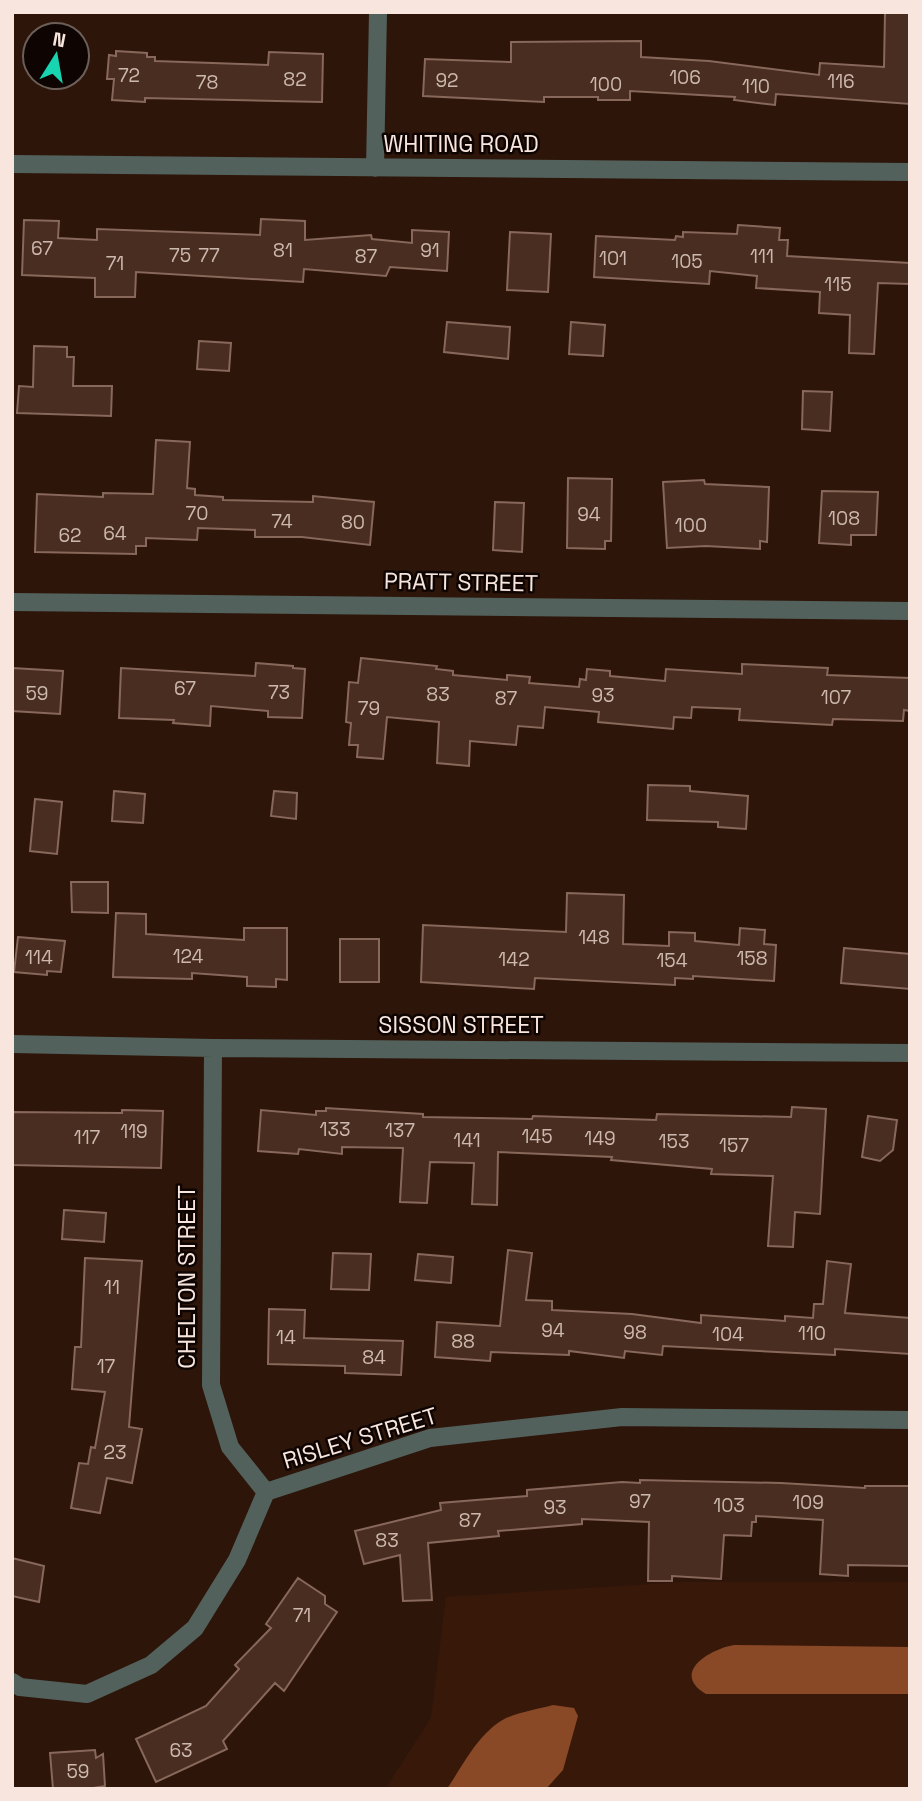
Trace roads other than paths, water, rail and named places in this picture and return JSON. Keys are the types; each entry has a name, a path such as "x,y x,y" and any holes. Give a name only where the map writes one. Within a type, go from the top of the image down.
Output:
{"street":[{"path":"375,168 378,12"},
{"name":"WHITING ROAD","path":"12,164 910,172"},
{"name":"PRATT STREET","path":"12,602 910,611"},
{"name":"SISSON STREET","path":"12,1044 910,1053"},
{"name":"CHELTON STREET","path":"213,1048 211,1385 230,1447 266,1492"},
{"name":"RISLEY STREET","path":"12,1682 20,1687 87,1694 151,1665 195,1628 237,1560 266,1492 430,1438 622,1417 910,1419"}]}
